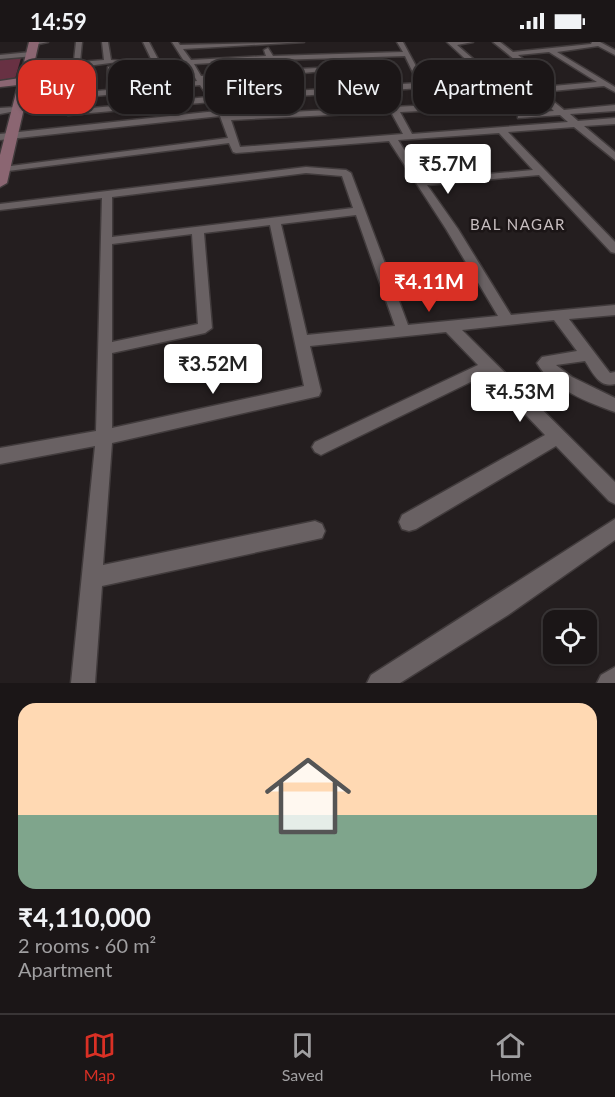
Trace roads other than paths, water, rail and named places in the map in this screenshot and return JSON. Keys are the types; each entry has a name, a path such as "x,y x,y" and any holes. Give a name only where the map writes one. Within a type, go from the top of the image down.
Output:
{"street":[{"path":"77,60 79,42"},
{"path":"96,63 108,62 105,42"},
{"path":"146,42 155,60"},
{"path":"186,60 177,44 301,42"},
{"path":"400,42 413,69"},
{"path":"451,43 470,42"},
{"path":"496,42 519,60"},
{"path":"267,43 270,60"},
{"path":"451,43 470,60"},
{"path":"511,54 593,46 596,43 615,53"},
{"path":"0,57 36,45"},
{"path":"31,60 36,45"},
{"path":"548,49 615,90"},
{"path":"193,61 407,54"},
{"path":"193,70 205,88"},
{"path":"193,78 205,78"},
{"path":"193,79 198,78"},
{"path":"0,84 18,82"},
{"path":"554,86 604,84"},
{"path":"304,92 413,86"},
{"path":"96,110 205,99"},
{"path":"554,106 610,148 615,158"},
{"path":"521,116 615,108"},
{"path":"0,111 18,110 6,136 2,171 234,145 303,158 346,173 404,332"},
{"path":"6,136 70,128 224,115 316,112"},
{"path":"70,128 71,114"},
{"path":"397,114 410,138"},
{"path":"224,115 234,145"},
{"path":"0,207 107,194 392,139 615,121"},
{"path":"502,131 612,244"},
{"path":"392,139 452,229 507,320"},
{"path":"420,183 540,172"},
{"path":"83,683 104,437 107,194"},
{"path":"107,241 275,223 360,211"},
{"path":"0,456 104,437 313,391 275,223"},
{"path":"105,349 205,328 198,231"},
{"path":"303,341 615,310"},
{"path":"558,315 612,383"},
{"path":"450,327 615,495"},
{"path":"588,355 545,363 549,370 615,405"},
{"path":"321,447 488,367"},
{"path":"409,522 558,436"},
{"path":"379,683 500,607 615,529"},
{"path":"92,578 315,531"},
{"path":"609,683 615,678"}],"district":[{"name":"BAL NAGAR","path":"518,225"}]}
